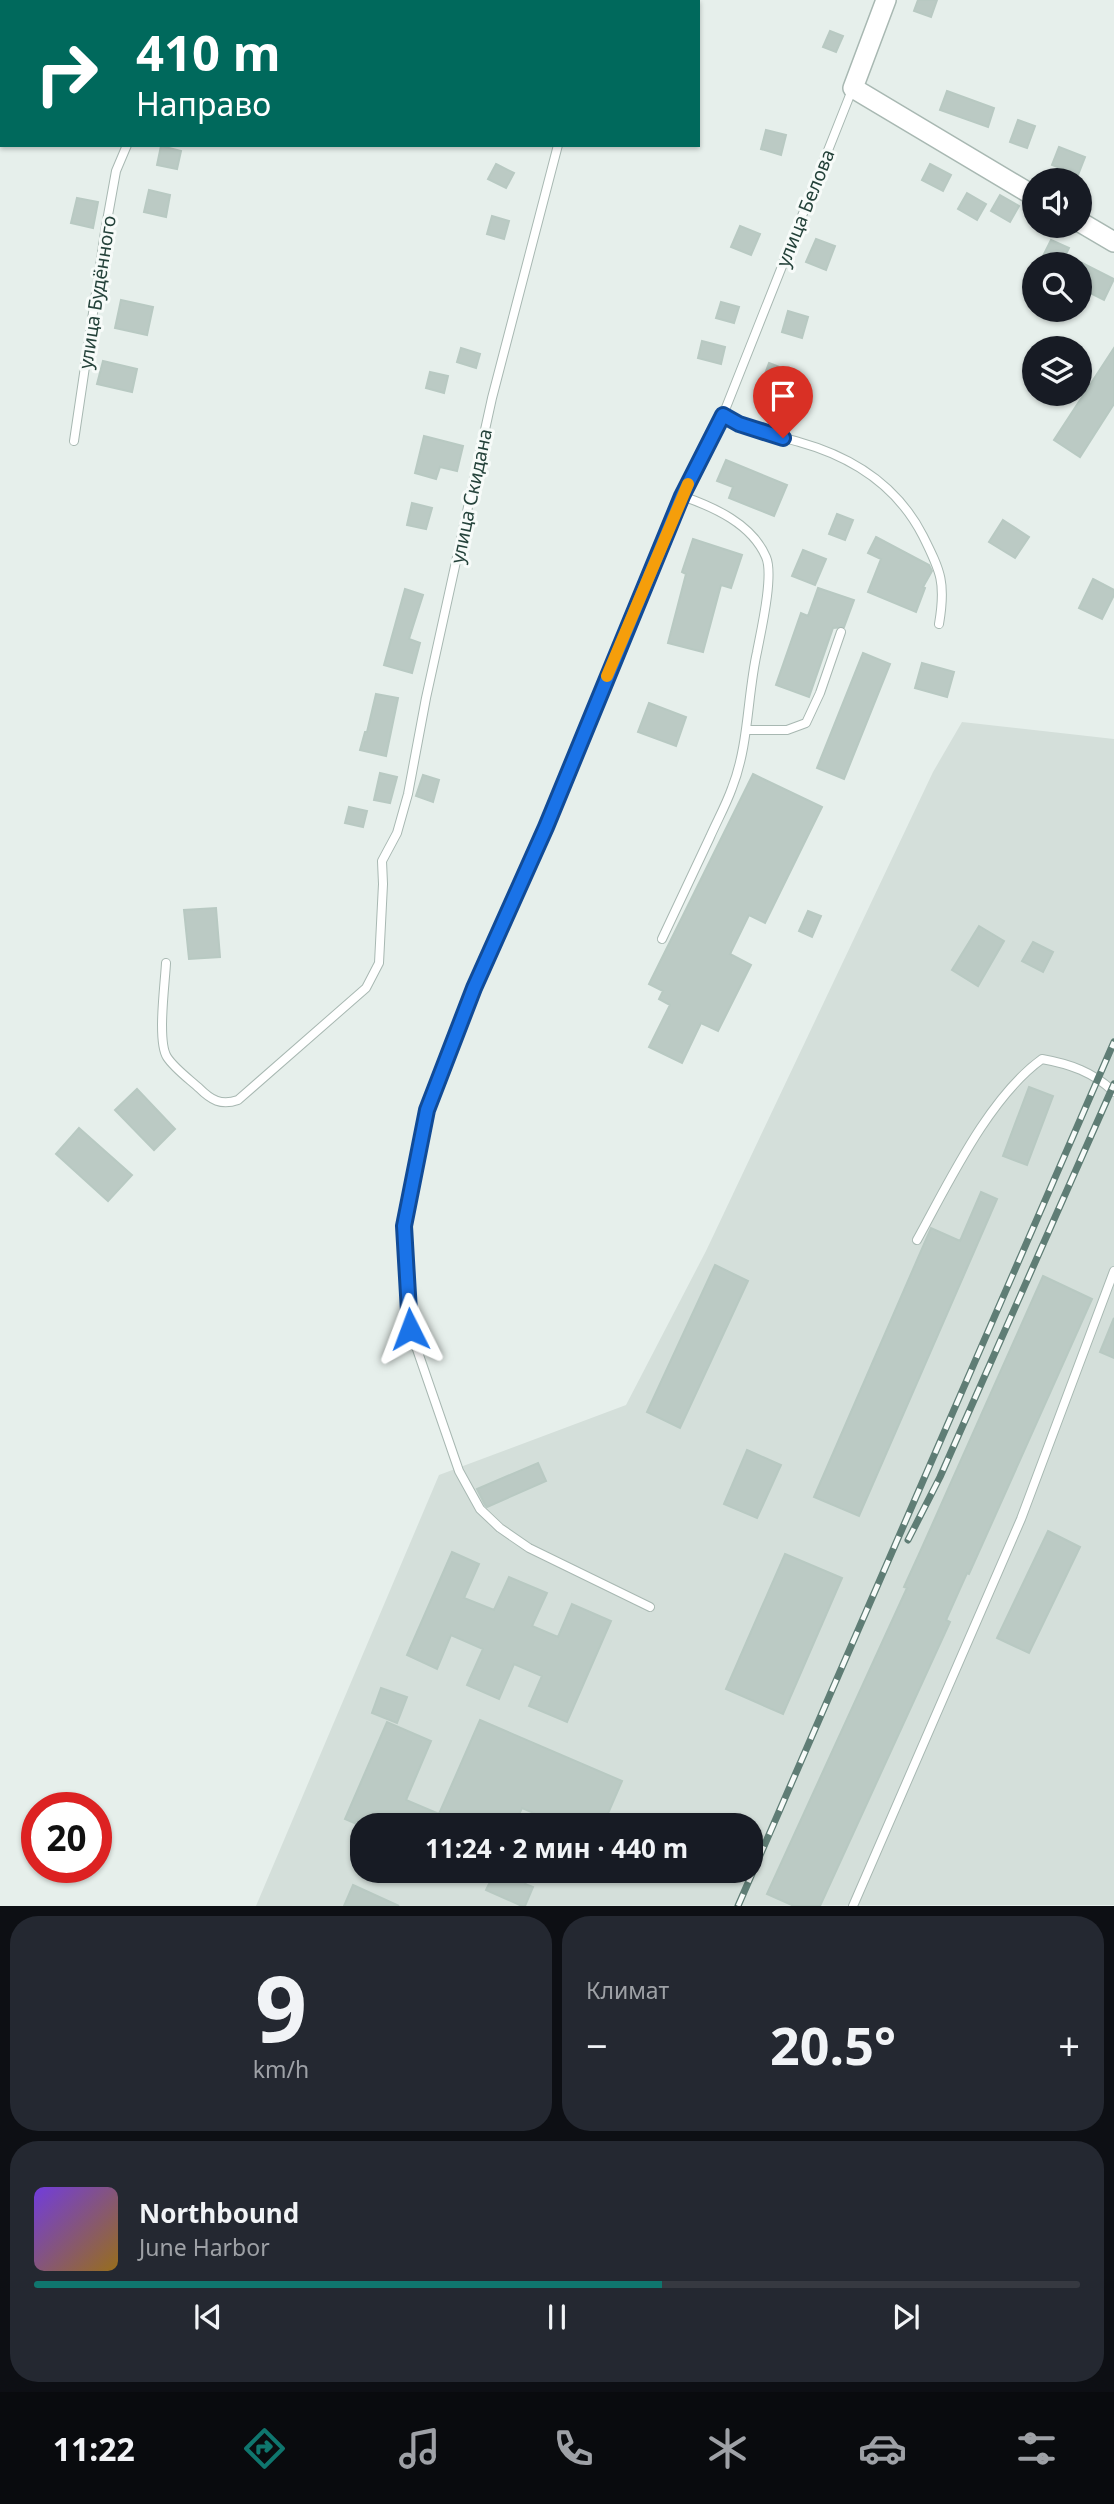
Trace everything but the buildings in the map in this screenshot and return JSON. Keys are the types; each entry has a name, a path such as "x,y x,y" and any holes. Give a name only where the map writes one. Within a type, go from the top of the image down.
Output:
{"street":[{"name":"улица Белова","path":"853,88 886,0"},
{"path":"853,88 1022,189"},
{"path":"1092,229 1114,243"}],"lane":[{"name":"улица Белова","path":"650,1607 528,1548 500,1528 480,1508 459,1471 410,1329 404,1226 427,1110 474,988 546,827 682,496 723,415 853,88"},
{"name":"улица Будённого","path":"74,441 105,232 116,171 126,147"},
{"name":"улица Скидана","path":"166,963 162,1040 167,1057 202,1091 218,1102 228,1103 238,1100 366,988 379,963 382,861 397,833 408,794 426,698 492,398 557,147"},
{"path":"723,415 739,424 800,442 865,469 887,487 916,521 942,573 939,624"},
{"path":"662,939 733,788 746,730 769,566 754,538 734,520 710,506 682,496"},
{"path":"746,730 787,730 806,723 820,693 841,632"},
{"path":"917,1240 968,1146 1021,1074 1042,1059 1065,1063 1098,1077 1114,1092"},
{"path":"853,1906 1021,1519 1114,1271"}],"shaded area":[{"path":"962,722 1114,739 1114,1905 256,1906 439,1475 626,1405 706,1251 933,772"}],"railway":[{"path":"738,1906 1114,1042"},
{"path":"908,1540 940,1477 1114,1084"}],"slow traffic":[{"path":"607,676 688,484"}],"route":[{"path":"410,1329 404,1226 427,1110 474,988 546,827 682,496 723,415 739,424 783,438"}]}
